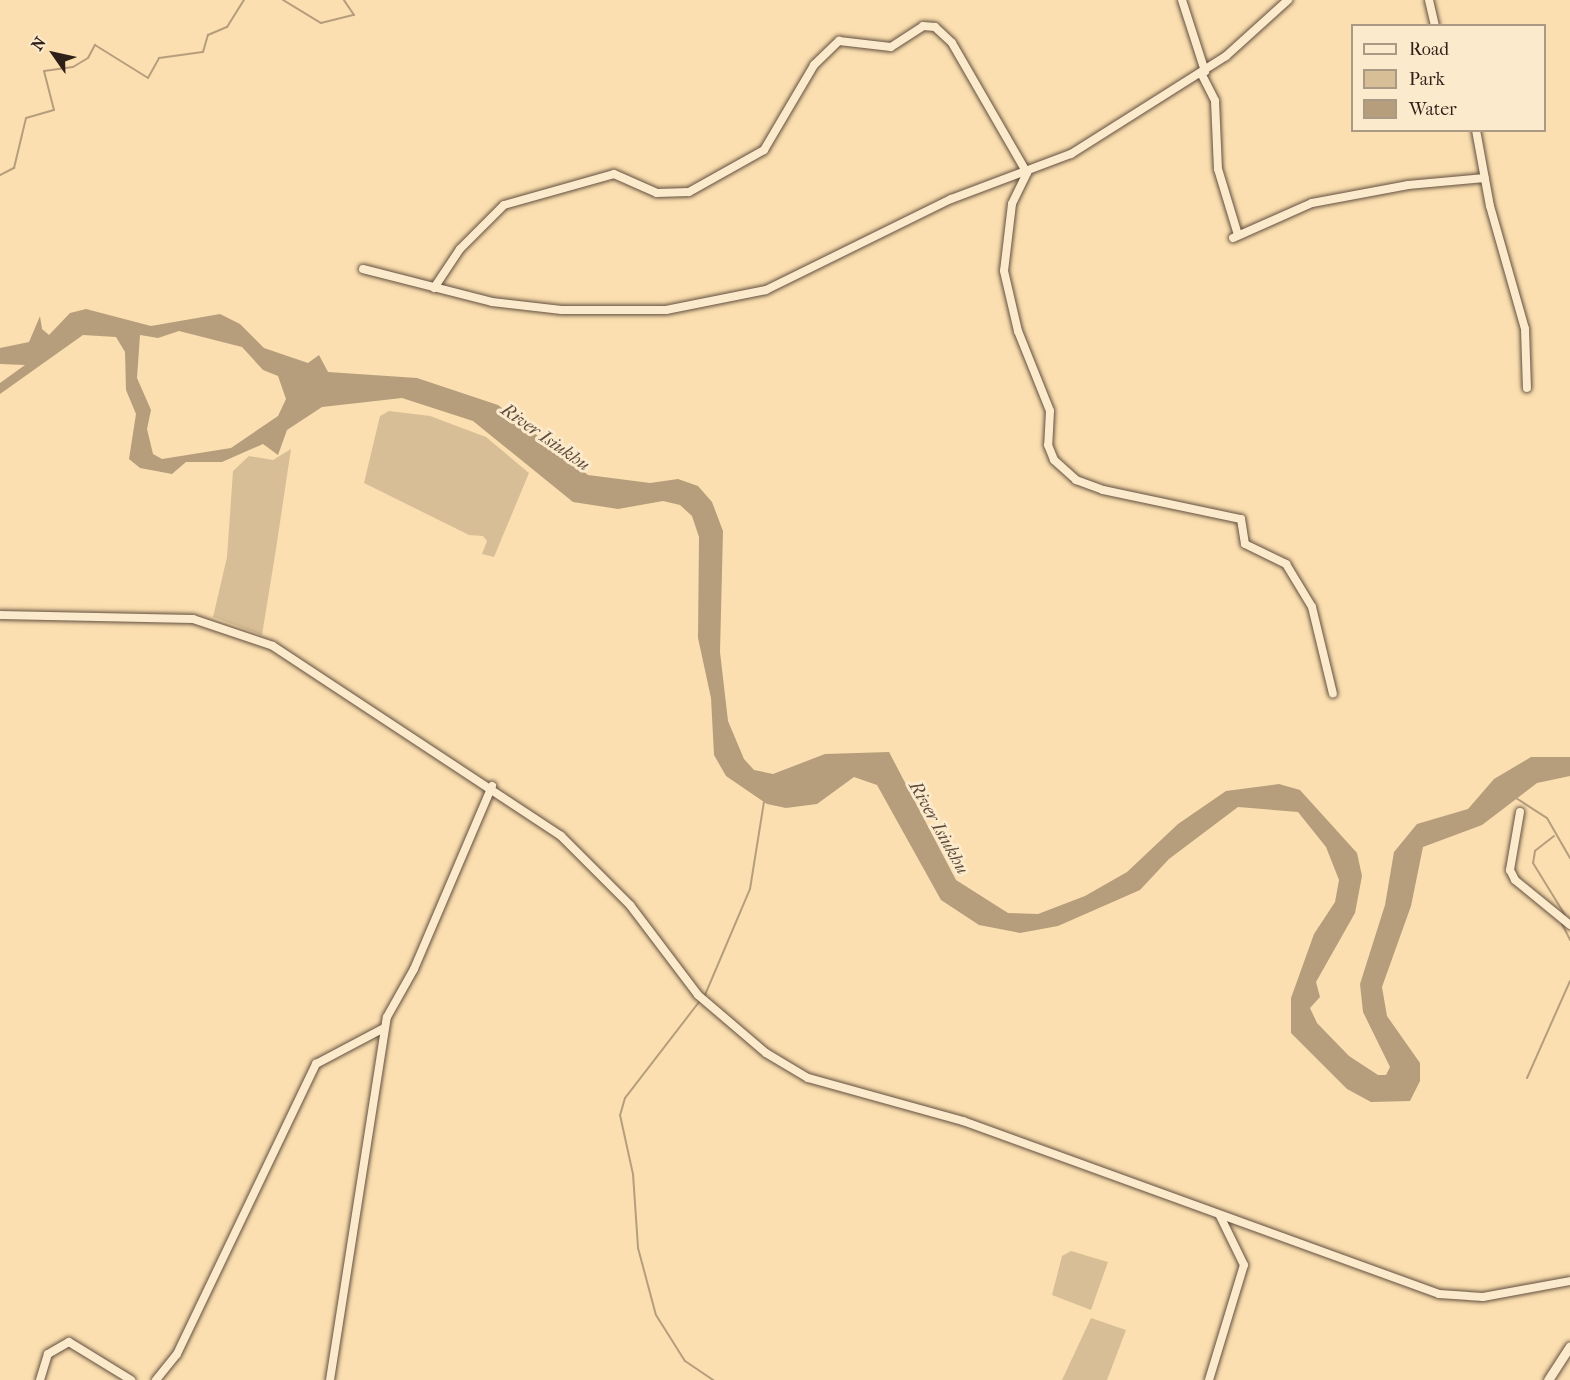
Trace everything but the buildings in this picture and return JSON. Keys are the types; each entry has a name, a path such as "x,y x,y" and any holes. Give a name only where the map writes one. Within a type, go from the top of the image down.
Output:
{"street":[{"path":"1182,0 1203,72 1215,101 1218,169 1236,237 1287,212 1350,194 1485,178"},
{"path":"363,269 434,288 562,310 684,308 766,290 951,200 1027,173 1071,154 1203,72 1288,0"},
{"path":"1429,0 1435,24"},
{"path":"434,288 460,249 511,202 614,174 671,195 724,177 734,164 770,144 814,65 844,40 891,47 923,26 943,31 1027,173"},
{"path":"1476,132 1485,178 1525,329 1527,388"},
{"path":"1027,173 1011,204 1004,271 1018,331 1050,411 1048,444 1054,460 1076,480 1102,490 1241,519 1245,544 1286,564 1312,607 1333,694"},
{"path":"0,615 193,620 245,633 492,786 585,857 640,916 698,994 791,1071 963,1121 1439,1294 1483,1297 1570,1281"},
{"path":"330,1380 384,1028 492,786"},
{"path":"1520,812 1510,870 1515,880 1570,925"},
{"path":"156,1380 177,1354 316,1065 384,1028"},
{"path":"1209,1380 1244,1265 1220,1216"},
{"path":"40,1380 48,1354 69,1342 131,1380"},
{"path":"1548,1380 1570,1346"}],"green space":[{"path":"389,411 430,416 486,437 529,473 494,557 482,554 487,541 483,536 469,535 364,483 380,416"},
{"path":"291,449 262,635 213,617 227,557 233,471 249,456 273,460"},
{"path":"1071,1251 1108,1262 1091,1310 1052,1295 1062,1256"},
{"path":"1091,1318 1126,1330 1107,1380 1062,1380"}],"water":[{"path":"86,309 151,326 220,314 240,324 264,348 308,363 319,355 328,372 417,378 498,405 588,475 650,483 678,479 698,486 712,502 723,531 720,652 728,721 744,759 754,770 773,774 825,754 889,752 956,880 1008,913 1038,914 1085,896 1127,872 1178,824 1226,791 1279,784 1300,790 1357,853 1362,876 1355,913 1316,982 1320,997 1310,1008 1317,1023 1349,1056 1378,1075 1386,1075 1390,1067 1363,1012 1360,984 1385,905 1394,852 1417,824 1468,809 1494,779 1531,757 1570,757 1570,776 1537,783 1482,825 1423,847 1411,906 1382,987 1387,1016 1420,1063 1420,1081 1410,1101 1371,1102 1347,1089 1291,1033 1291,998 1314,934 1335,902 1339,880 1326,847 1298,812 1238,807 1169,859 1140,890 1058,926 1020,933 979,925 941,900 877,785 854,777 817,804 786,808 767,804 726,776 714,755 711,698 698,638 699,537 692,516 680,505 663,501 618,509 573,502 473,421 402,398 322,407 287,430 278,455 263,444 222,462 186,462 172,474 140,468 129,459 136,414 126,390 125,352 116,337 83,335 0,394 0,383 25,365 0,364 0,348 29,342 40,316 42,329 49,335 70,313","holes":["179,331 242,347 263,370 278,376 286,399 278,416 231,448 162,459 153,454 147,429 151,410 137,378 140,335 158,338"]}],"waterway":[{"path":"0,175 14,168 26,118 54,110 44,71 73,67 88,58 95,45 148,78 159,58 203,52 208,35 227,27 244,0"},
{"path":"283,0 321,23 354,15 344,0"},
{"path":"1516,798 1547,818 1570,858"},
{"path":"705,995 750,889 764,802"},
{"path":"1554,836 1535,851 1533,863 1565,915"},
{"path":"1562,924 1570,940"},
{"path":"1527,1078 1570,981"},
{"path":"699,1002 625,1098 620,1115 633,1174 638,1248 656,1315 685,1361 713,1380"}],"water label":[{"name":"River Isiukhu","path":"545,438"},
{"name":"River Isiukhu","path":"938,828"}]}
